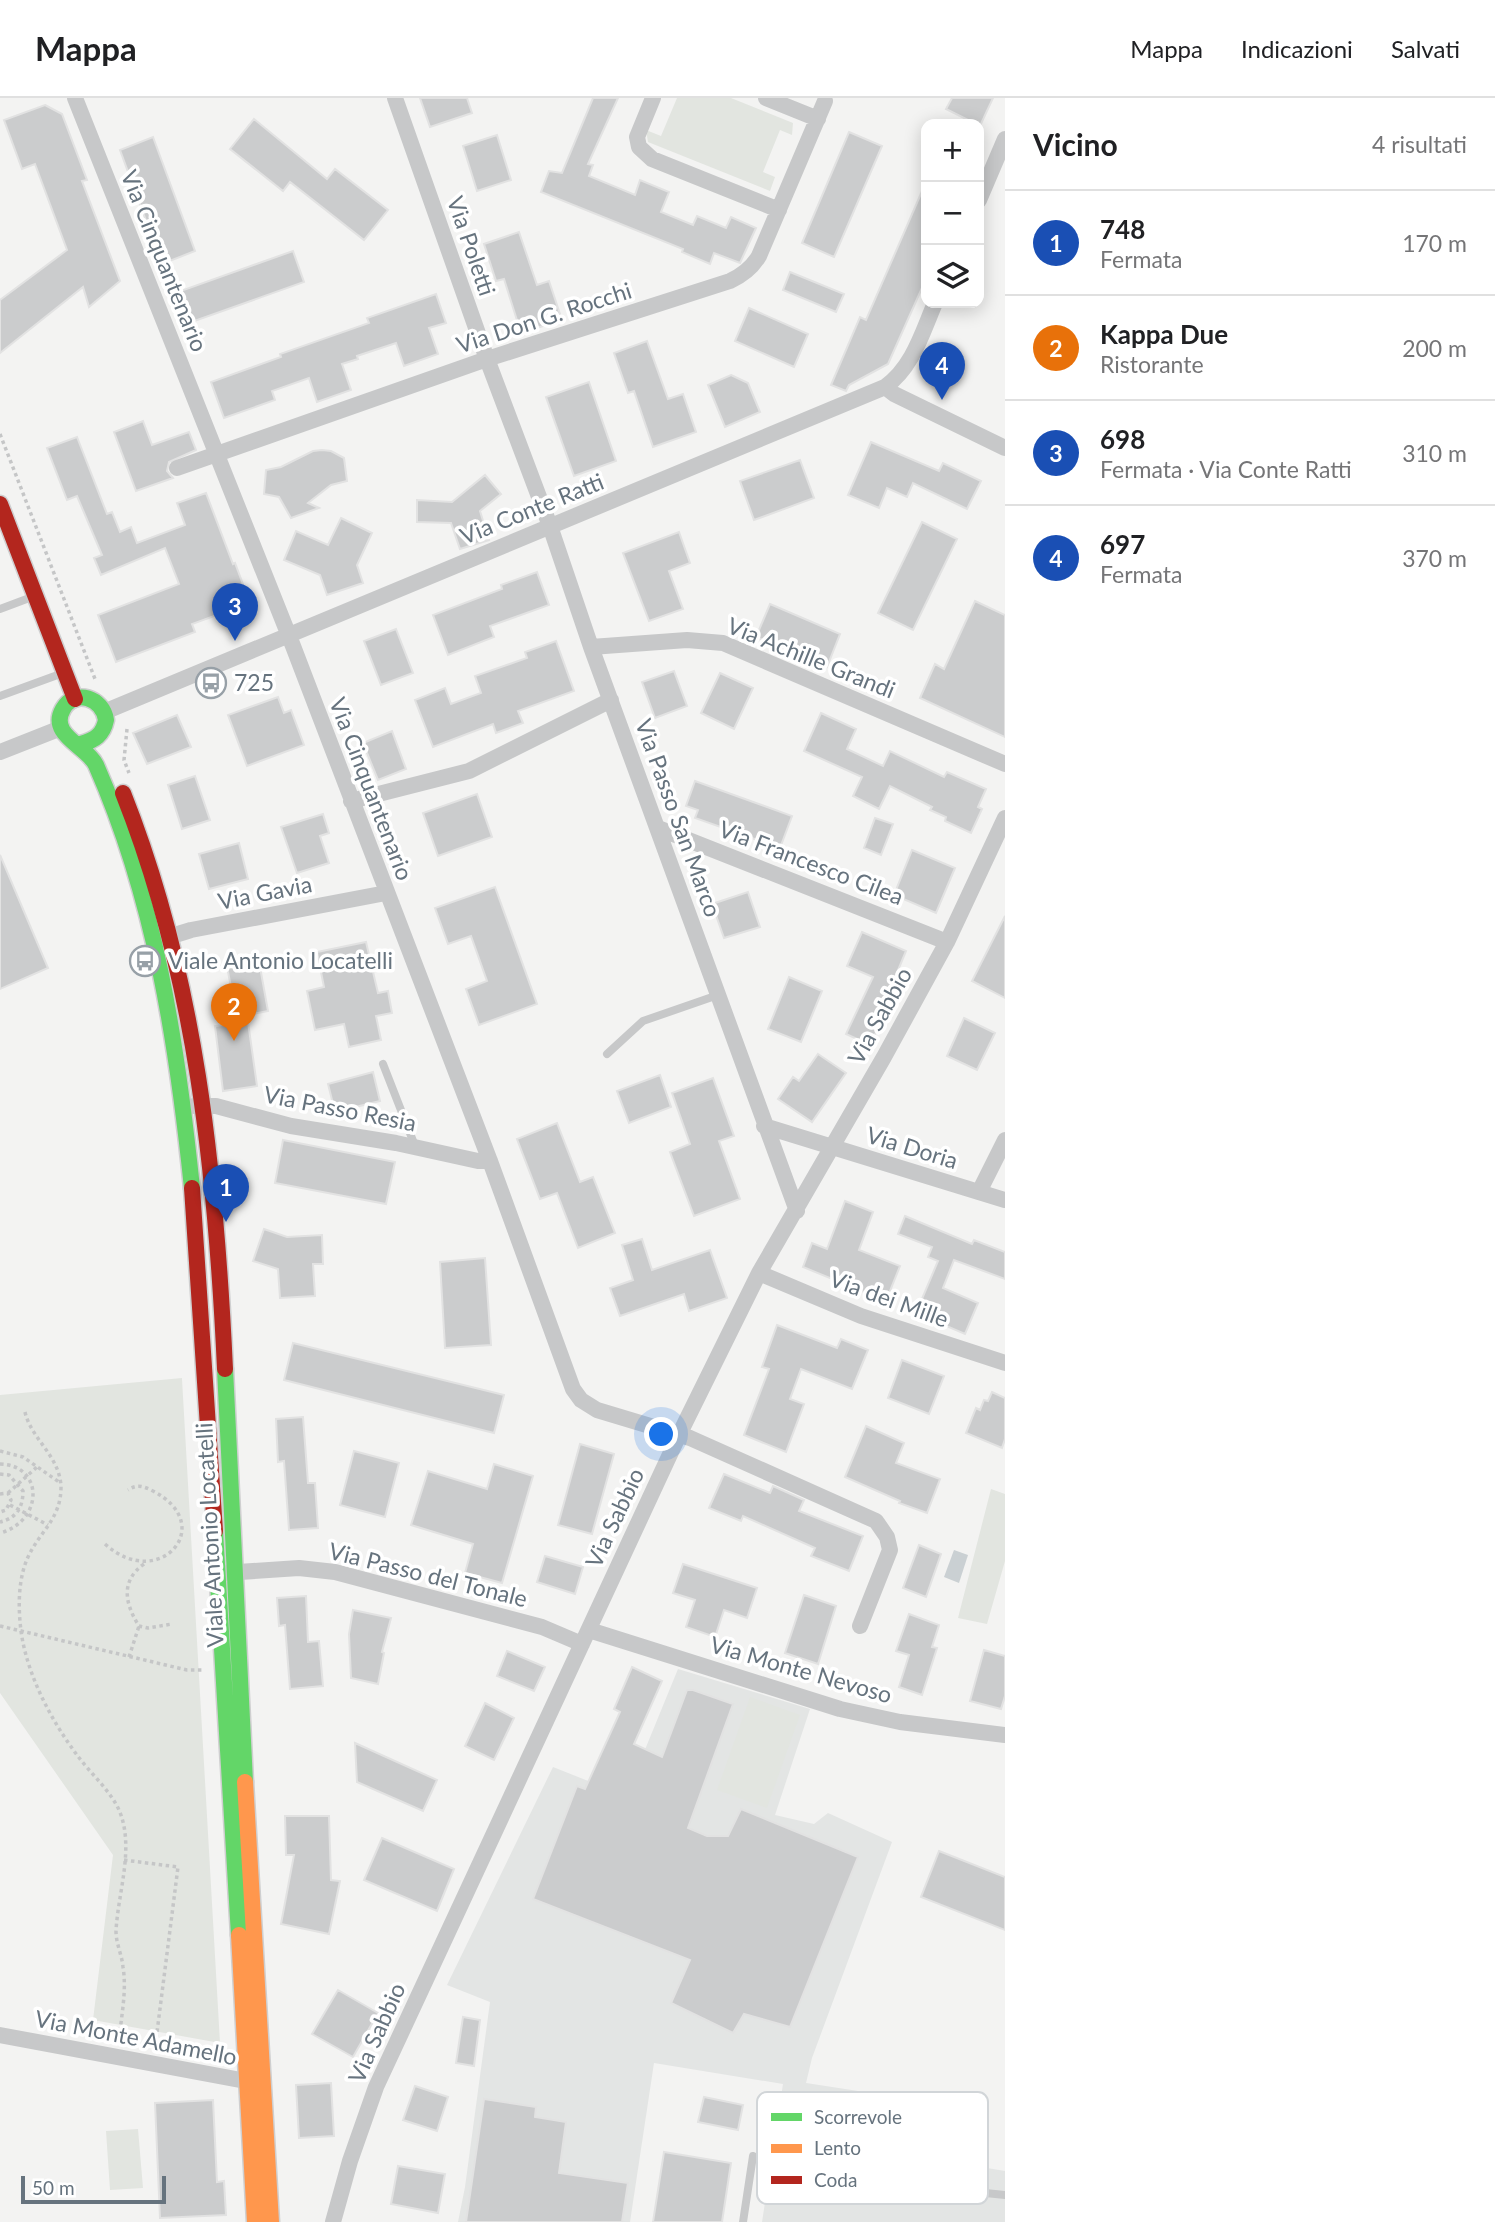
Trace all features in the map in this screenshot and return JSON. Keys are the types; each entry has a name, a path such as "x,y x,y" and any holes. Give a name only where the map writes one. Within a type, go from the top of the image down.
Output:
{"street":[{"name":"Via Cinquantenario","path":"75,98 288,635 577,1395 597,1410 679,1435 866,1515 881,1526 890,1550 860,1626"},
{"name":"Via Poletti","path":"395,98 487,359 550,526"},
{"path":"653,98 637,138 643,153 779,210"},
{"path":"766,98 818,119"},
{"name":"Via Don G. Rocchi","path":"177,468 487,359 736,278 751,268 756,260 825,101"},
{"path":"984,188 1005,139"},
{"name":"Via Conte Ratti","path":"104,712 885,387 910,361 933,308"},
{"path":"885,387 1003,444"},
{"path":"0,504 75,699"},
{"name":"Via Passo San Marco","path":"550,526 591,647 797,1211"},
{"name":"Via Achille Grandi","path":"591,647 687,639 723,643 1005,764"},
{"path":"0,752 61,728 60,716 63,709 75,699 96,702 104,712"},
{"path":"351,801 469,771 611,700"},
{"name":"Viale Antonio Locatelli","path":"104,712 110,750 143,843 171,936 188,1014 202,1106 218,1248 226,1573 255,2222"},
{"name":"Viale Antonio Locatelli","path":"61,728 67,738 81,744 95,763 126,844 154,941 173,1028 226,1573 264,2085 271,2222"},
{"path":"81,744 110,750"},
{"name":"Via Sabbio","path":"332,2222 343,2180 376,2087 679,1435 759,1273 797,1211 947,942 1005,818"},
{"name":"Via Francesco Cilea","path":"658,828 947,942"},
{"name":"Via Gavia","path":"154,941 191,930 386,893"},
{"name":"Via Passo Resia","path":"181,1107 228,1109 291,1126 490,1161"},
{"path":"764,1126 833,1147"},
{"name":"Via Doria","path":"979,1192 1005,1140"},
{"name":"Via Doria","path":"833,1147 1005,1200"},
{"name":"Via dei Mille","path":"759,1273 861,1316 1004,1360"},
{"name":"Via Passo del Tonale","path":"226,1573 299,1568 335,1572 585,1637"},
{"name":"Via Monte Nevoso","path":"585,1637 840,1709 907,1723 1005,1735"},
{"name":"Via Monte Adamello","path":"0,2035 264,2085"}],"lane":[{"path":"0,609 35,596"},
{"path":"0,696 65,673"},
{"path":"607,1054 628,1032 650,1017 718,995"},
{"path":"383,1064 415,1147"},
{"path":"743,2222 752,2156"}],"path":[{"path":"0,434 94,679 113,690 128,723 110,750"},
{"path":"25,1412 28,1424 48,1450 61,1483 60,1506 28,1558 20,1590 21,1631 32,1670 50,1715 76,1755 117,1807 125,1837 116,1932 124,1981 117,2057"},
{"path":"0,1451 23,1457 61,1483"},
{"path":"0,1464 10,1464 26,1476 34,1491 32,1506 21,1524 0,1533"},
{"path":"0,1494 8,1493 37,1467"},
{"path":"0,1474 9,1475 19,1483 23,1491 23,1503 19,1510 10,1520 0,1522"},
{"path":"105,1544 123,1557 147,1562 158,1560 174,1550 180,1541 181,1518 167,1500 138,1485 128,1490"},
{"path":"0,1512 10,1505 8,1493"},
{"path":"10,1505 48,1525"},
{"path":"129,1657 139,1626 125,1595 131,1577 147,1562"},
{"path":"139,1626 148,1628 172,1624"},
{"path":"0,1626 187,1670 214,1670"},
{"path":"124,1860 177,1867 153,2064"}],"shaded area":[{"path":"677,98 731,98 793,123 792,135 780,130 763,172 775,177 770,191 648,142 646,130 661,136"},
{"path":"182,1378 220,2043 93,2020 113,1855 0,1693 0,1395"},
{"path":"991,1489 1005,1494 1005,1561 987,1624 958,1618"},
{"path":"954,1550 968,1555 959,1583 944,1577"},
{"path":"678,1669 810,1709 775,1815 814,1824 828,1813 892,1842 812,2058 806,2083 864,2092 782,2092 783,2084 654,2063 630,2222 458,2222 490,2002 447,1985 553,1767 626,1796"},
{"path":"750,1697 800,1715 767,1808 717,1790"},
{"path":"138,2129 143,2188 110,2190 106,2131"},
{"path":"988,2168 1005,2171 1005,2222 762,2222 765,2204 988,2204"}],"building":[{"path":"420,98 467,98 472,113 430,127"},
{"path":"593,98 618,98 588,164 593,165 589,176 635,195 640,180 669,192 661,212 693,225 697,216 726,228 731,217 756,228 740,263 714,253 710,264 682,252 683,249 541,192 549,171 562,173"},
{"path":"952,98 993,98 983,119 966,119 946,109"},
{"path":"45,105 62,114 87,180 82,181 120,281 89,307 83,287 0,353 0,300 67,250 35,164 22,169 4,120"},
{"path":"254,119 327,179 335,169 388,210 364,240 290,182 283,191 230,149"},
{"path":"849,132 882,146 834,257 802,243"},
{"path":"497,135 511,180 477,191 463,146"},
{"path":"153,137 195,251 162,264 120,150"},
{"path":"921,194 921,290 888,364 849,385 846,391 831,385 860,317 866,320"},
{"path":"519,232 537,285 549,281 562,320 521,333 504,279 496,281 484,244"},
{"path":"293,251 304,282 186,324 175,293"},
{"path":"790,272 844,294 836,312 783,290"},
{"path":"436,294 446,323 429,328 438,354 404,366 396,343 342,364 351,390 317,402 309,378 272,391 275,400 224,418 211,382 369,323 367,318"},
{"path":"749,308 808,334 794,367 735,341"},
{"path":"647,341 668,399 683,394 696,432 653,447 634,391 628,393 614,353"},
{"path":"731,375 748,383 760,412 725,427 708,385"},
{"path":"589,382 616,461 574,476 546,397"},
{"path":"143,421 152,445 189,432 196,450 169,462 167,471 173,478 136,491 114,432"},
{"path":"77,437 107,514 112,512 120,532 131,527 137,543 185,525 177,503 206,493 250,603 192,624 195,632 116,662 98,615 179,584 165,548 101,575 94,558 102,555 77,496 67,500 47,448"},
{"path":"871,442 939,471 943,463 981,481 967,509 913,483 907,497 887,488 879,508 848,495"},
{"path":"313,451 331,451 344,458 347,481 331,485 308,503 319,508 291,518 279,497 264,494 266,470 281,467"},
{"path":"800,460 814,498 754,520 740,481"},
{"path":"485,475 501,494 480,511 489,540 460,549 451,523 417,522 417,500 452,502"},
{"path":"341,518 372,533 357,565 363,583 327,595 320,575 284,560 296,531 328,545"},
{"path":"922,522 957,539 913,630 878,613"},
{"path":"679,532 690,563 669,571 683,609 649,621 623,553"},
{"path":"537,572 549,605 490,626 494,637 448,655 433,615 502,589 501,585"},
{"path":"975,601 1005,615 1005,737 920,698 935,664 944,669"},
{"path":"770,604 840,634 827,667 756,637"},
{"path":"396,629 413,673 381,685 364,641"},
{"path":"556,641 574,691 518,711 523,723 496,733 493,724 433,747 415,700 445,688 451,704 481,693 475,676 527,658 525,652"},
{"path":"674,671 687,706 655,718 642,682"},
{"path":"720,673 753,688 734,729 701,713"},
{"path":"278,697 284,713 291,710 304,745 247,766 228,715"},
{"path":"821,713 856,729 847,749 883,766 890,751 944,777 947,772 986,789 978,807 982,809 971,833 945,821 946,817 930,810 932,807 890,786 879,809 853,796 862,777 804,751"},
{"path":"177,715 191,747 147,764 133,733"},
{"path":"392,731 406,769 378,780 363,743"},
{"path":"195,776 210,820 182,829 168,785"},
{"path":"695,781 792,816 780,848 695,818 698,810 686,806"},
{"path":"477,794 492,837 438,856 423,813"},
{"path":"323,814 329,833 320,836 329,863 297,873 281,827"},
{"path":"875,818 893,824 881,855 864,848"},
{"path":"239,843 248,879 209,889 199,854"},
{"path":"912,850 955,868 936,913 894,895"},
{"path":"0,855 48,968 0,989"},
{"path":"495,887 537,1004 479,1025 466,989 487,981 471,936 448,944 435,908"},
{"path":"748,892 760,927 724,938 712,904"},
{"path":"1005,916 1005,998 972,981"},
{"path":"862,932 906,951 882,1009 886,1011 870,1045 846,1034 873,977 847,966"},
{"path":"366,942 378,993 388,991 392,1013 376,1016 381,1040 349,1047 344,1024 315,1030 307,991 324,987 317,952"},
{"path":"258,956 268,1011 237,1017 226,962"},
{"path":"789,977 822,991 801,1042 768,1029"},
{"path":"964,1018 995,1033 977,1070 947,1056"},
{"path":"248,1022 257,1086 223,1091 215,1026"},
{"path":"818,1054 846,1073 812,1122 778,1099 793,1077 799,1081"},
{"path":"373,1072 380,1101 335,1112 328,1084"},
{"path":"660,1075 671,1107 629,1123 617,1091"},
{"path":"713,1078 734,1136 719,1141 740,1199 694,1216 670,1152 690,1144 672,1093"},
{"path":"557,1123 580,1182 593,1177 615,1233 578,1248 557,1193 540,1199 517,1139"},
{"path":"283,1140 395,1162 386,1204 275,1183"},
{"path":"845,1201 873,1212 859,1250 900,1266 886,1301 803,1267 812,1243 827,1249"},
{"path":"905,1216 972,1244 974,1240 1005,1252 1005,1279 954,1260 943,1288 978,1303 965,1334 916,1313 938,1261 928,1257 932,1247 898,1234"},
{"path":"264,1229 287,1237 322,1235 323,1264 313,1264 315,1296 280,1298 278,1269 253,1261"},
{"path":"642,1239 652,1270 710,1250 727,1298 689,1311 684,1294 620,1316 610,1288 633,1280 622,1245"},
{"path":"485,1258 491,1345 445,1348 440,1262"},
{"path":"777,1325 837,1348 841,1339 868,1350 852,1389 801,1369 790,1399 804,1404 786,1452 744,1435 769,1369 762,1367"},
{"path":"293,1343 504,1395 494,1433 284,1380"},
{"path":"902,1360 944,1376 929,1414 888,1398"},
{"path":"992,1392 1005,1398 1005,1439 1002,1448 966,1433 976,1408 980,1410 984,1400 988,1401"},
{"path":"303,1417 308,1483 315,1483 318,1528 289,1530 284,1461 278,1462 276,1419"},
{"path":"866,1426 904,1443 896,1463 940,1479 927,1513 845,1477"},
{"path":"580,1444 614,1454 592,1534 558,1525"},
{"path":"354,1451 399,1463 385,1517 340,1505"},
{"path":"494,1464 533,1476 502,1583 465,1573 473,1544 411,1525 428,1471 487,1489"},
{"path":"724,1474 770,1493 773,1486 804,1500 799,1511 863,1536 849,1571 811,1556 815,1548 743,1516 741,1521 709,1508"},
{"path":"919,1545 941,1554 926,1597 903,1588"},
{"path":"545,1556 583,1567 575,1594 537,1582"},
{"path":"683,1564 757,1588 747,1618 724,1610 715,1637 686,1627 695,1600 673,1593"},
{"path":"804,1595 836,1606 818,1664 785,1653"},
{"path":"306,1596 308,1642 319,1641 323,1686 290,1689 285,1625 279,1626 277,1598"},
{"path":"353,1610 391,1618 382,1652 384,1653 378,1684 351,1678 349,1634"},
{"path":"909,1614 939,1625 932,1647 937,1648 922,1695 899,1687 909,1655 896,1651"},
{"path":"984,1650 1005,1656 1005,1696 1001,1709 970,1701"},
{"path":"507,1651 545,1667 534,1691 497,1676"},
{"path":"632,1667 662,1681 634,1744 662,1757 687,1690 733,1704 688,1828 707,1836 728,1836 741,1809 858,1857 790,2027 744,2014 733,2033 671,2003 690,1960 533,1899 577,1786 585,1789 620,1712 614,1709"},
{"path":"485,1703 514,1718 494,1760 465,1746"},
{"path":"355,1743 437,1780 423,1811 357,1782"},
{"path":"285,1816 329,1816 331,1880 340,1881 329,1934 281,1924 294,1855 286,1855"},
{"path":"382,1838 454,1869 437,1911 364,1880"},
{"path":"939,1851 1005,1877 1005,1930 921,1897"},
{"path":"338,1990 378,2013 353,2057 312,2034"},
{"path":"463,2017 480,2020 474,2066 456,2063"},
{"path":"331,2083 334,2136 299,2138 296,2085"},
{"path":"415,2086 448,2097 437,2131 403,2120"},
{"path":"704,2097 743,2105 738,2130 698,2122"},
{"path":"484,2099 536,2107 535,2117 566,2122 559,2173 628,2183 622,2222 466,2222"},
{"path":"213,2100 217,2182 224,2181 226,2215 160,2218 155,2103"},
{"path":"664,2152 731,2163 722,2222 653,2222"},
{"path":"398,2166 445,2174 438,2213 391,2204"}],"traffic: fast":[{"path":"81,744 98,736 106,720 100,706 81,697 74,699 63,709 61,726 70,740 96,765 134,867 171,1026 192,1188"},
{"path":"225,1369 245,1782"},
{"path":"215,1531 239,1935"}],"traffic: slow":[{"path":"245,1782 271,2222"},
{"path":"239,1935 255,2222"}],"traffic: jam":[{"path":"0,504 75,699"},
{"path":"123,793 148,863 168,933 185,1004 198,1077 216,1222 225,1369"},
{"path":"192,1188 215,1531"}],"place":[{"name":"697","path":"942,400"},
{"name":"698","path":"235,641"},
{"name":"725","path":"211,683"},
{"name":"Viale Antonio Locatelli","path":"145,961"},
{"name":"Kappa Due","path":"234,1041"},
{"name":"748","path":"226,1222"}]}
